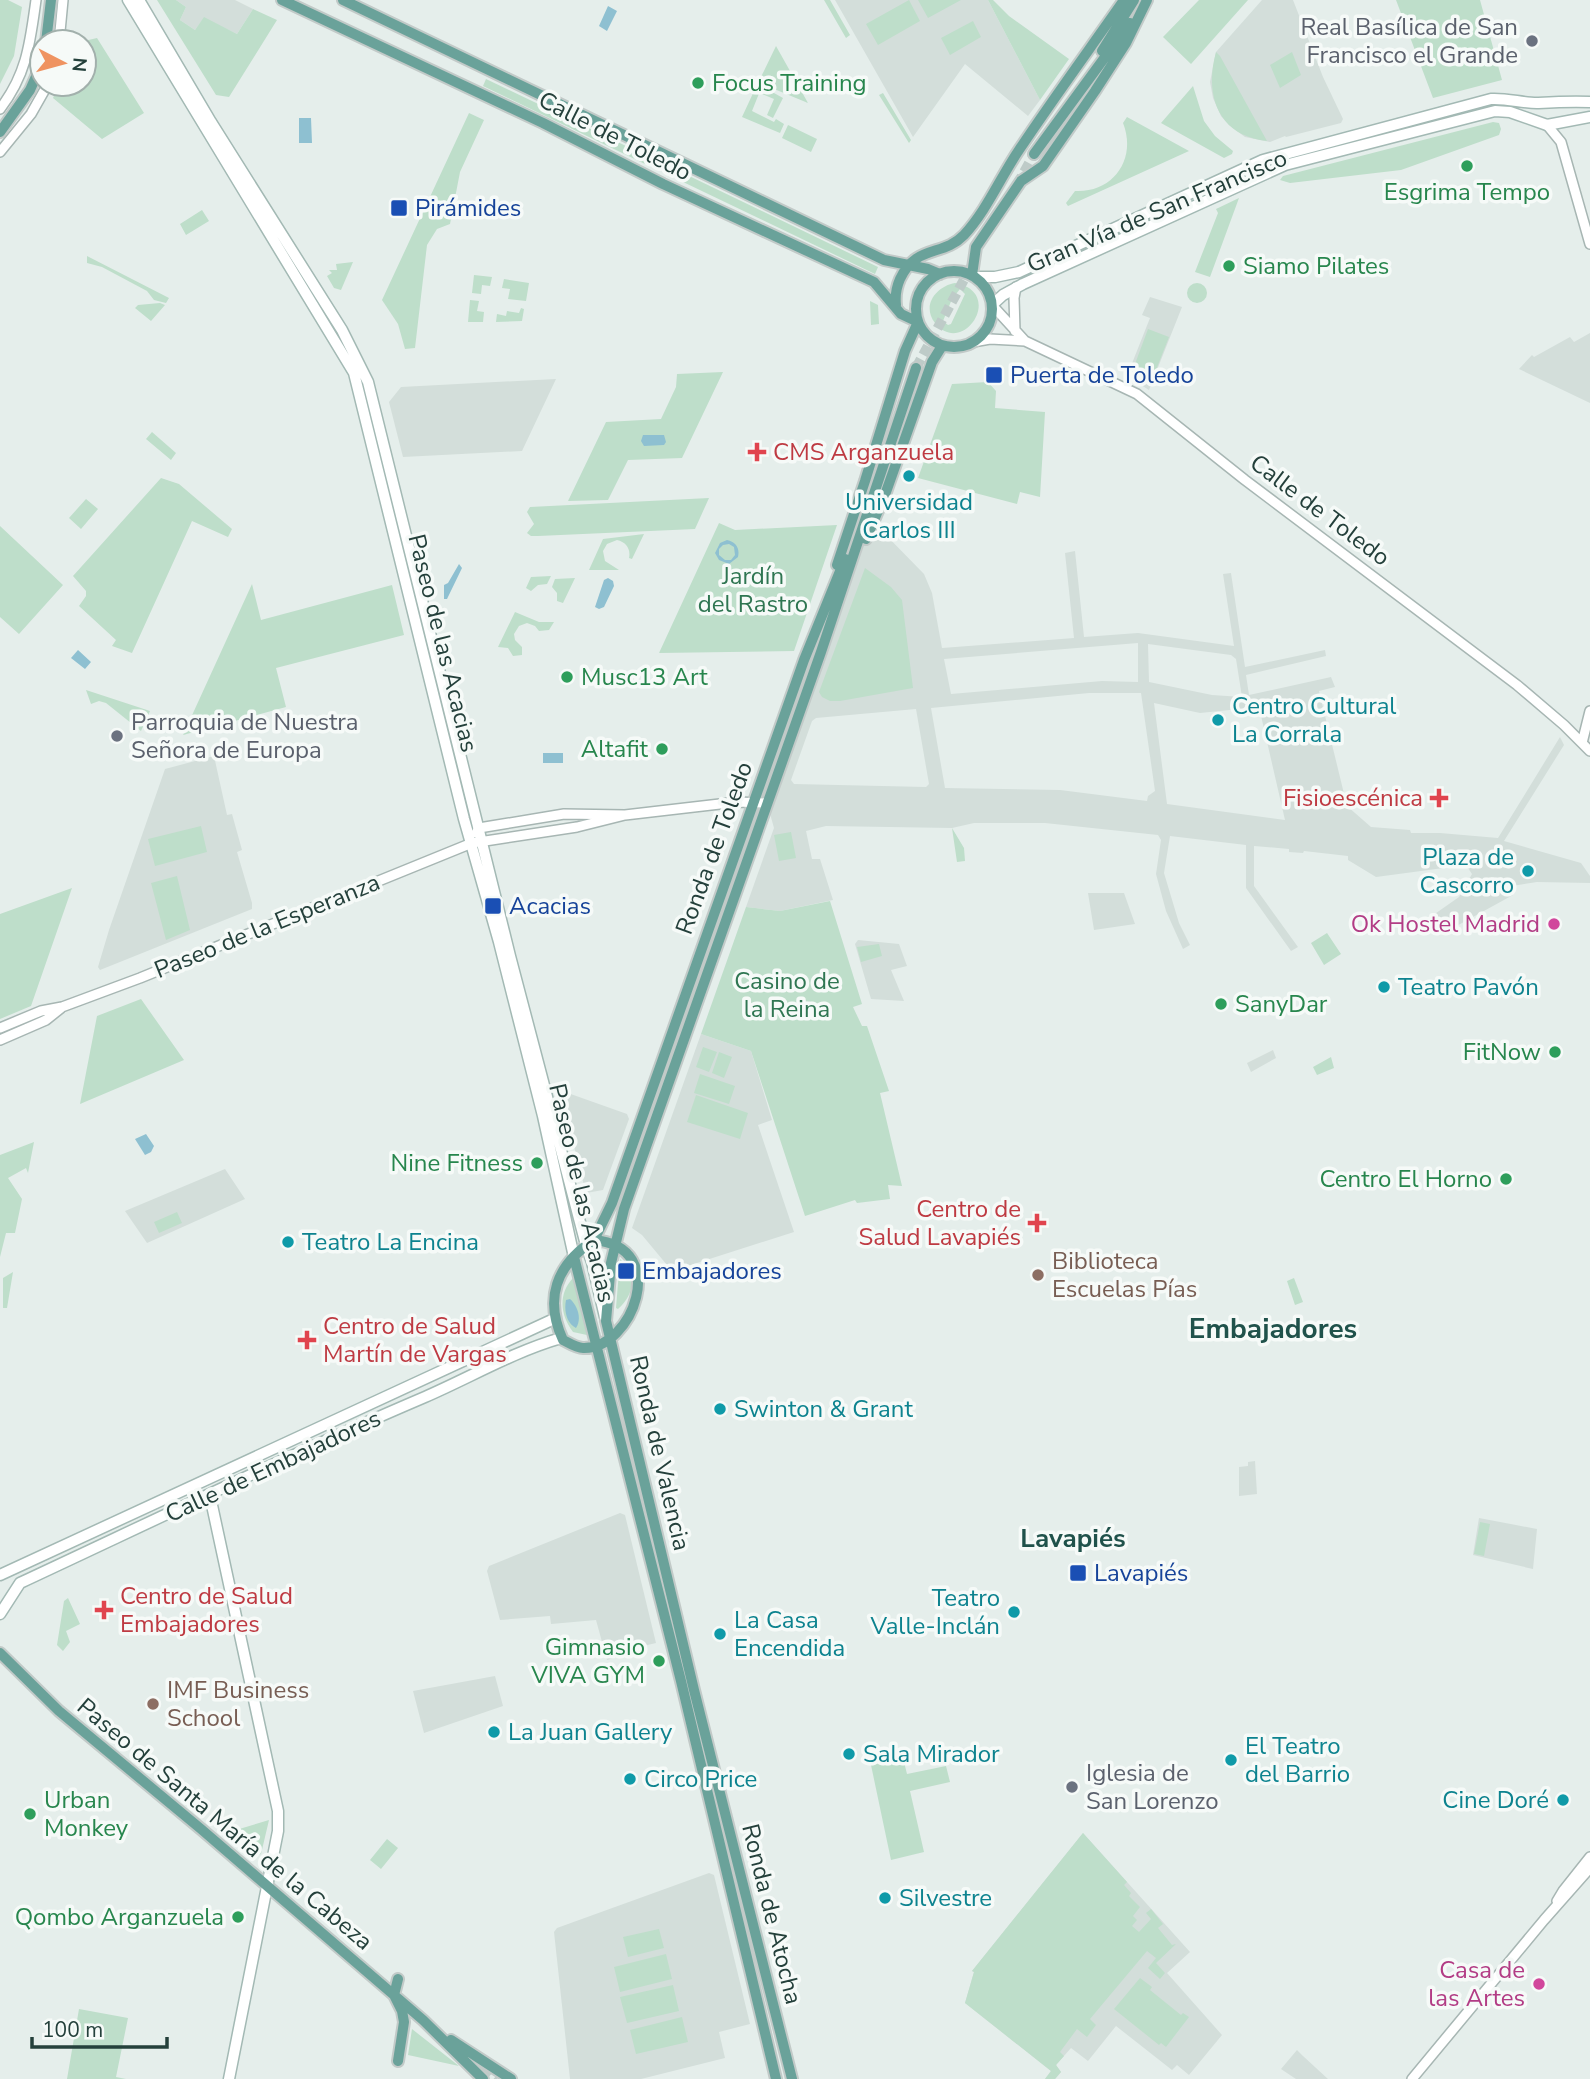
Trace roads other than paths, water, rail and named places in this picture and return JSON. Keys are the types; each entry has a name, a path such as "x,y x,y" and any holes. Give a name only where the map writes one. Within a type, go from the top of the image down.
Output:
{"main road":[{"path":"48,28 51,0"},
{"name":"Paseo de las Acacias","path":"128,0 188,103 355,373 545,1125 596,1346"},
{"name":"Paseo de las Acacias","path":"139,0 211,122 342,330 368,382 513,970 590,1243 606,1321"},
{"name":"Calle de Toledo","path":"282,0 543,123 663,184 874,282 901,314 918,322"},
{"name":"Calle de Toledo","path":"343,0 884,260 940,274"},
{"path":"897,309 897,286 906,266 921,254 962,237 1124,0"},
{"path":"1134,0 1034,154 1147,0"},
{"path":"973,276 976,247 1021,181 1043,166 1095,92 1126,43 1147,0"},
{"path":"0,132 28,93"},
{"name":"Gran Vía de San Francisco","path":"973,276 995,277 1019,272 1263,160 1491,99 1590,102"},
{"name":"Gran Vía de San Francisco","path":"992,305 1016,287 1285,165 1494,111 1510,112 1545,124"},
{"path":"1545,124 1590,117"},
{"path":"957,271 973,276 986,289 992,305 988,326 973,342 962,347 942,346 931,341 915,313 924,285 940,274 957,271"},
{"path":"804,660 866,481 905,351 918,322"},
{"path":"821,652 886,492 932,362 942,346"},
{"name":"Ronda de Toledo","path":"616,1242 637,1170 821,652 916,368"},
{"name":"Ronda de Toledo","path":"590,1243 616,1191 804,660 881,472"},
{"path":"616,1242 635,1267 639,1290 629,1316 610,1337 596,1346 582,1348 561,1338 554,1319 553,1296 574,1257 590,1243 616,1242"},
{"name":"Ronda de Valencia","path":"616,1242 606,1321 686,1679"},
{"name":"Calle de Embajadores","path":"0,1575 554,1319"},
{"name":"Calle de Embajadores","path":"0,1614 20,1583 210,1496 327,1438 427,1396 529,1348 561,1338"},
{"name":"Ronda de Valencia","path":"596,1346 686,1679"},
{"path":"210,1496 278,1811 278,1832 229,2079"},
{"name":"Paseo de Santa María de la Cabeza","path":"0,1653 59,1711 426,2022 483,2079"},
{"name":"Ronda de Atocha","path":"686,1679 776,2079"},
{"name":"Ronda de Atocha","path":"686,1679 792,2079"},
{"path":"381,1983 394,1983 398,1979 394,1995 404,2022 398,2061"},
{"name":"Paseo de Santa María de la Cabeza","path":"426,2022 511,2079"}],"street":[{"path":"0,109 15,88 27,59 36,0"},
{"path":"60,28 63,0"},
{"path":"0,152 31,114 40,98"},
{"path":"1563,123 1561,142 1590,244"},
{"path":"1545,124 1561,142"},
{"path":"1015,331 1016,287"},
{"name":"Calle de Toledo","path":"992,305 1025,341 1137,394 1245,480 1517,685 1590,751"},
{"name":"Calle de Toledo","path":"973,342 990,339 1025,341"},
{"path":"1578,739 1590,711"},
{"path":"472,843 479,828 564,814 625,815 752,802 767,803"},
{"name":"Paseo de la Esperanza","path":"0,1028 41,1011 62,1007 140,978 472,843 577,827 625,815"},
{"name":"Paseo de la Esperanza","path":"0,1040 46,1020 62,1007"},
{"path":"1553,1908 1590,1857"},
{"path":"1412,2079 1553,1908 1590,1868"}],"water":[{"path":"608,6 617,11 607,31 599,26"},
{"path":"299,118 311,118 312,143 299,143"},
{"path":"643,435 664,435 666,442 664,445 644,446 641,441"},
{"path":"727,540 738,548 738,557 729,564 719,560 715,553 720,543","holes":["723,545 734,547 735,555 731,560 725,560 719,555 719,549"]},
{"path":"459,564 462,568 447,599 444,599 444,585"},
{"path":"608,578 613,581 614,586 604,607 599,609 595,607 604,580"},
{"path":"78,650 91,662 85,669 71,658"},
{"path":"543,753 563,753 563,763 543,763"},
{"path":"146,1134 154,1146 151,1152 145,1155 135,1139"},
{"path":"570,1299 578,1313 576,1328 568,1320 566,1312 566,1300"}],"tunnel":[{"path":"1017,185 1034,154"},
{"path":"916,368 973,263"},
{"path":"472,2058 497,2079"}],"place":[{"name":"Real Basílica de San Francisco el Grande","path":"1532,41"},
{"name":"Focus Training","path":"698,83"},
{"name":"Esgrima Tempo","path":"1467,166"},
{"name":"Pirámides","path":"399,208"},
{"name":"Siamo Pilates","path":"1229,266"},
{"name":"Puerta de Toledo","path":"994,375"},
{"name":"CMS Arganzuela","path":"757,452"},
{"name":"Universidad Carlos III","path":"909,476"},
{"name":"Musc13 Art","path":"567,677"},
{"name":"Centro Cultural La Corrala","path":"1218,720"},
{"name":"Parroquia de Nuestra Señora de Europa","path":"117,736"},
{"name":"Altafit","path":"662,749"},
{"name":"Fisioescénica","path":"1439,798"},
{"name":"Plaza de Cascorro","path":"1528,871"},
{"name":"Acacias","path":"493,906"},
{"name":"Ok Hostel Madrid","path":"1554,924"},
{"name":"Teatro Pavón","path":"1384,987"},
{"name":"SanyDar","path":"1221,1004"},
{"name":"FitNow","path":"1555,1052"},
{"name":"Nine Fitness","path":"537,1163"},
{"name":"Centro El Horno","path":"1506,1179"},
{"name":"Centro de Salud Lavapiés","path":"1037,1223"},
{"name":"Teatro La Encina","path":"288,1242"},
{"name":"Embajadores","path":"626,1271"},
{"name":"Biblioteca Escuelas Pías","path":"1038,1275"},
{"name":"Centro de Salud Martín de Vargas","path":"307,1340"},
{"name":"Swinton & Grant","path":"720,1409"},
{"name":"Lavapiés","path":"1078,1573"},
{"name":"Centro de Salud Embajadores","path":"104,1610"},
{"name":"Teatro Valle-Inclán","path":"1014,1612"},
{"name":"La Casa Encendida","path":"720,1634"},
{"name":"Gimnasio VIVA GYM","path":"659,1661"},
{"name":"IMF Business School","path":"153,1704"},
{"name":"La Juan Gallery","path":"494,1732"},
{"name":"Sala Mirador","path":"849,1754"},
{"name":"El Teatro del Barrio","path":"1231,1760"},
{"name":"Circo Price","path":"630,1779"},
{"name":"Iglesia de San Lorenzo","path":"1072,1787"},
{"name":"Cine Doré","path":"1563,1800"},
{"name":"Urban Monkey","path":"30,1814"},
{"name":"Silvestre","path":"885,1898"},
{"name":"Qombo Arganzuela","path":"238,1917"},
{"name":"Casa de las Artes","path":"1539,1984"}],"district":[{"name":"Embajadores","path":"1273,1328"},
{"name":"Lavapiés","path":"1073,1538"}],"park label":[{"name":"Jardín del Rastro","path":"753,590"},
{"name":"Casino de la Reina","path":"787,995"}]}
